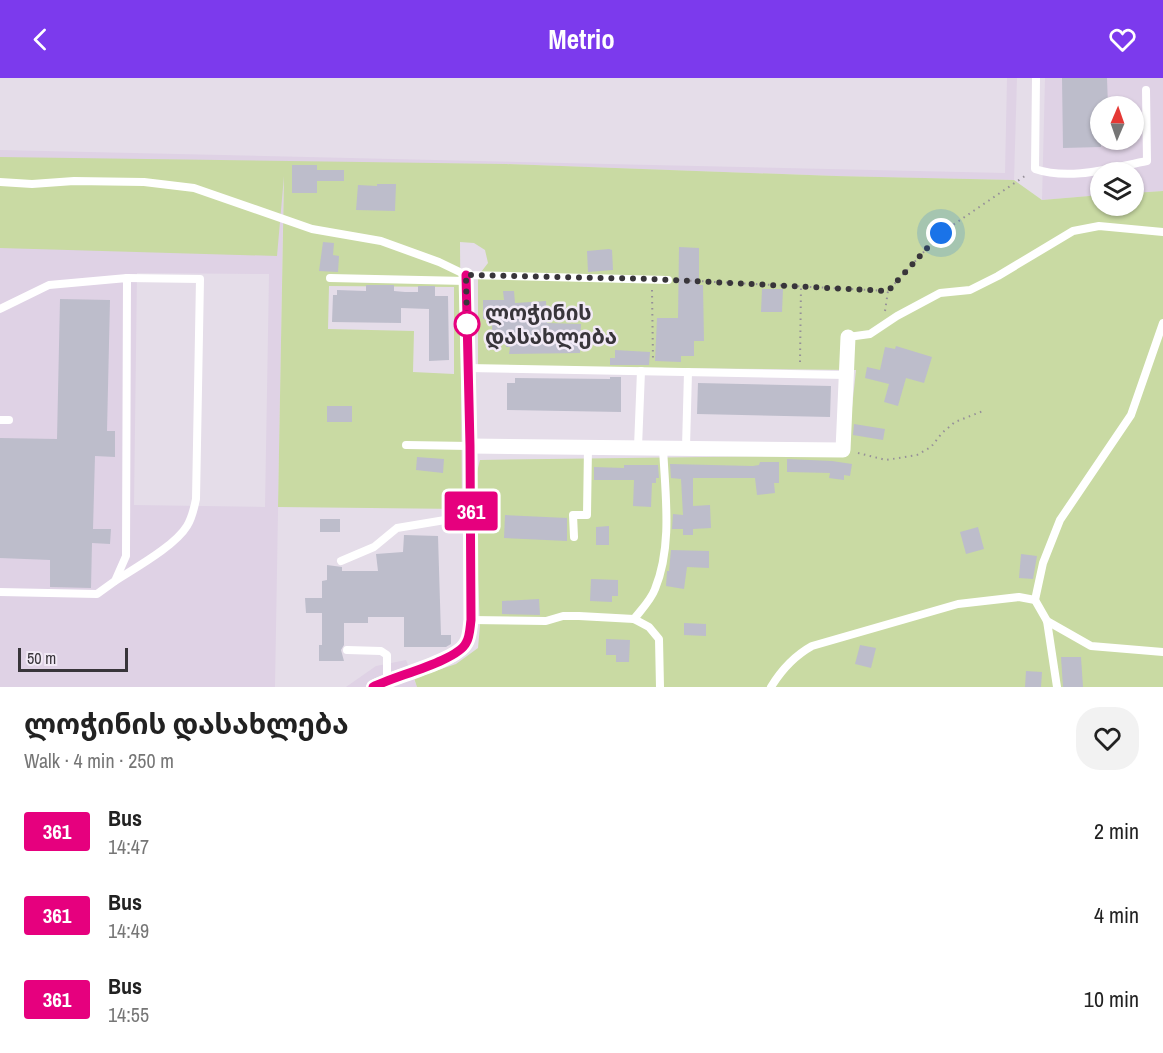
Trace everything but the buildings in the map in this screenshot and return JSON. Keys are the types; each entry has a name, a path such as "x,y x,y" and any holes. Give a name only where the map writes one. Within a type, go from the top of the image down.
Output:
{"street":[{"path":"380,683 451,657 466,644 471,620 471,504 466,278"},
{"path":"470,446 843,450 848,337"}],"lane":[{"path":"1036,78 1035,169 1050,174 1075,174 1146,161 1146,90"},
{"path":"0,182 32,184 144,182 194,188 312,229 381,242 439,262 466,278"},
{"path":"848,337 870,334 940,293 970,291 1072,231 1099,226 1163,232"},
{"path":"115,581 126,556 128,278"},
{"path":"0,309 49,285 128,278 200,279 196,499 186,528 175,540 97,594 0,591"},
{"path":"330,278 668,280"},
{"path":"1057,687 1047,621 1035,600 1043,563 1060,520 1131,415 1163,323"},
{"path":"468,368 846,375"},
{"path":"638,447 641,371"},
{"path":"686,447 688,372"},
{"path":"0,420 9,420"},
{"path":"406,445 470,446"},
{"path":"574,537 573,515 586,515 588,447"},
{"path":"634,619 655,591 661,569 666,532 663,447"},
{"path":"341,561 374,547 397,528 445,520 471,504"},
{"path":"771,687 780,671 797,654 812,645 958,604 1019,597 1035,600"},
{"path":"471,620 546,621 571,616 634,619 649,627 659,639 660,687"},
{"path":"1047,621 1091,646 1163,652"},
{"path":"347,650 381,651 387,655 380,683"}],"path":[{"path":"885,324 885,304 888,291 941,233 1035,169"},
{"path":"652,279 653,372"},
{"path":"668,280 888,291"},
{"path":"800,374 801,286"},
{"path":"843,450 886,460 917,455 932,447 942,433 955,422 983,411"}],"shaded area":[{"path":"1007,78 1017,78 1014,180 506,164 284,162 275,687 0,687 0,150 1005,173","holes":["137,273 269,274 265,507 134,505"]},
{"path":"1045,78 1163,78 1163,191 1144,192 1144,162 1090,162 1090,196 1042,200"},
{"path":"406,660 417,687 346,687 376,666"}],"green space":[{"path":"0,157 506,164 1014,180 1042,200 1090,196 1090,216 1144,216 1144,192 1163,191 1163,687 417,687 414,678 456,664 478,648 480,626 474,484 480,460 847,455 856,370 478,366 478,276 488,263 485,250 474,243 460,242 462,509 278,507 284,176 277,256 0,248","holes":["329,286 454,287 454,374 413,372 414,331 328,329"]}],"bus line":[{"name":"361","path":"373,687 451,657 466,644 471,620 466,275"}],"place":[{"name":"ლოჭინის დასახლება","path":"467,324"}],"route":[{"path":"467,324 466,275 652,279 888,291 941,233"}]}
